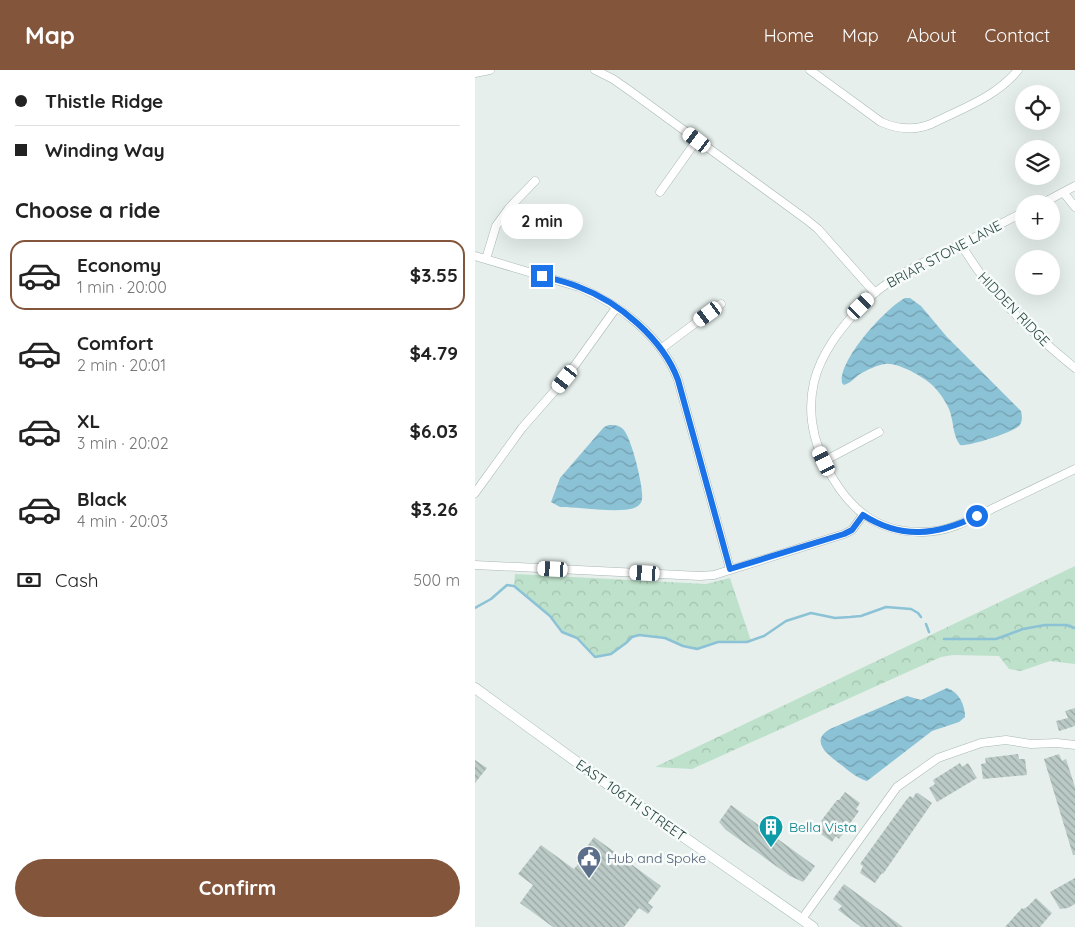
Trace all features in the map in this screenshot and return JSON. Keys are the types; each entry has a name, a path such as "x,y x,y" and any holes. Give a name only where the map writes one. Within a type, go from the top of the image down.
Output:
{"main road":[{"name":"EAST 106TH STREET","path":"475,688 596,776 813,927"}],"street":[{"path":"475,73 490,70"},
{"path":"595,70 613,79 818,229 875,293"},
{"path":"810,70 886,124 907,128 931,124 995,92 1018,70"},
{"path":"660,192 697,140"},
{"path":"486,259 496,226 509,208 535,181"},
{"path":"1060,195 1075,186"},
{"path":"1064,193 1075,208"},
{"name":"BRIAR STONE LANE","path":"1015,217 901,275 875,293 861,306 836,336 821,361 816,375 811,398 811,413 816,443 834,482 846,498 863,515 878,524 907,532 932,532 945,529 969,520 1075,469"},
{"name":"HIDDEN RIDGE","path":"961,244 976,270 991,288 1043,341 1075,368"},
{"path":"475,256 579,287 593,293 643,328 661,348 670,360 678,380 730,569"},
{"path":"661,348 721,304"},
{"path":"475,493 522,428 565,379 617,308"},
{"path":"824,461 879,432"},
{"path":"475,565 700,576 714,575 844,534 852,530 863,515"},
{"path":"802,919 897,787 937,758 981,743 1005,740 1031,744 1057,743 1075,745"}],"green space":[{"path":"1075,566 1075,664 1050,661 1021,671 1009,669 999,656 953,655 941,657 692,769 655,767"},
{"path":"515,574 706,584 730,578 751,641 718,642 697,649 683,646 665,638 639,635 632,637 611,654 595,657 577,638 562,632 550,616 514,586"}],"water":[{"path":"905,298 910,298 921,306 947,337 1021,411 1022,420 1019,426 1009,432 991,438 972,444 960,445 949,409 936,389 922,377 902,367 885,364 860,374 851,382 844,385 842,383 847,361 855,349 876,323"},
{"path":"609,425 623,429 630,441 641,484 642,501 639,505 625,510 614,510 560,507 551,502 560,478 604,427"},
{"path":"947,688 961,700 965,717 959,722 932,731 867,781 850,772 823,748 821,738 830,729 907,696 921,700"}],"building":[{"path":"1075,708 1075,726 1059,731 1056,721 1068,718 1065,711"},
{"path":"1018,754 1019,759 1025,759 1027,775 983,779 981,764 986,763 985,758"},
{"path":"1059,754 1062,761 1066,759 1075,787 1075,855 1073,855 1044,759"},
{"path":"475,760 487,768 475,783"},
{"path":"960,763 962,767 968,763 977,778 937,802 929,788 935,784 933,780"},
{"name":"Bella Vista","path":"845,792 860,803 856,809 859,811 839,839 836,836 832,842 817,831 823,822 821,821"},
{"name":"Bella Vista","path":"916,793 932,803 875,883 860,873 863,866 860,864 907,799 910,796 913,798"},
{"name":"Bella Vista","path":"731,805 815,866 803,882 790,876 726,830 719,822"},
{"name":"Hub and Spoke","path":"594,837 661,886 648,903 653,907 648,914 639,908 624,927 553,927 520,903 533,885 518,874 541,845 574,869 584,857 581,855"},
{"path":"1075,878 1075,904 1068,908 1060,909 1050,892"},
{"path":"844,884 903,927 861,927 838,910 842,906 833,899"},
{"path":"1036,898 1052,913 1040,927 1005,927 1022,908 1027,907"}],"waterway":[{"path":"475,608 491,599 507,585 514,586 550,616 562,632 577,638 595,657 611,654 632,637 639,635 665,638 683,646 697,649 718,642 747,642 764,636 786,621 811,613 835,618 850,617 861,616 886,607 911,609 921,617"},
{"path":"926,624 929,632"},
{"path":"944,639 996,639 1023,629 1045,625 1066,625 1075,628"}],"place":[{"name":"Bella Vista","path":"771,848"},
{"name":"Hub and Spoke","path":"589,879"}],"route":[{"path":"542,276 579,287 593,293 617,308 648,332 670,360 678,380 730,569 844,534 852,530 863,515 878,524 907,532 932,532 961,524 977,516"}]}
